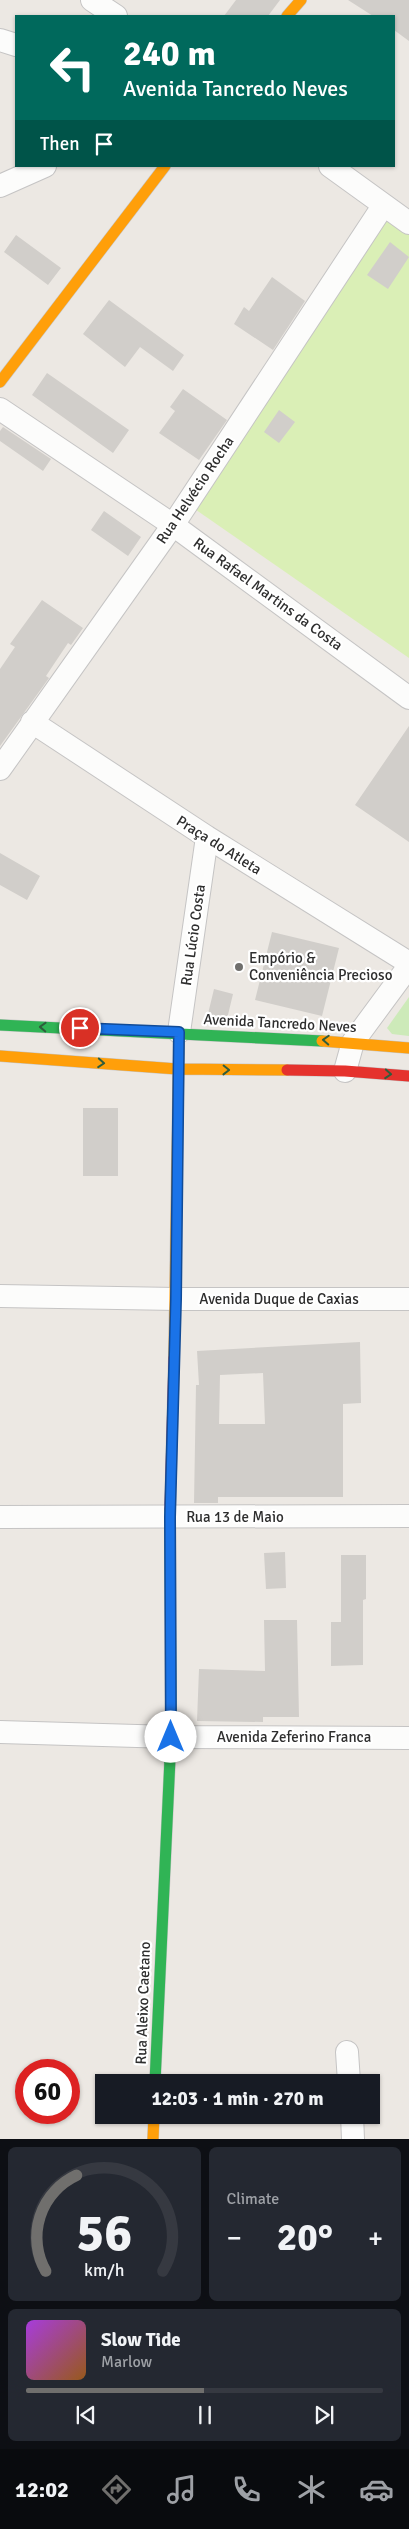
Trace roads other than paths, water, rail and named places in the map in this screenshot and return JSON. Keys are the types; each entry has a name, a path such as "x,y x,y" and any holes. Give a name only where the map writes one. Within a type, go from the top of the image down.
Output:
{"main road":[{"path":"288,15 301,0"},
{"path":"0,382 164,167"},
{"name":"Avenida Tancredo Neves","path":"0,1026 179,1032 353,1042 409,1048"},
{"name":"Rua Aleixo Caetano","path":"155,2074 171,1737 170,1517 176,1299 177,1069 179,1032"},
{"path":"0,1056 177,1069 345,1071 409,1076"},
{"path":"153,2139 154,2124"}],"street":[{"path":"92,0 114,15"},
{"path":"0,40 15,45"},
{"path":"0,186 43,167"},
{"path":"331,167 409,223"},
{"name":"Rua Helvécio Rocha","path":"0,769 173,525 383,206"},
{"name":"Rua Rafael Martins da Costa","path":"0,409 173,525 409,698"},
{"name":"Praça do Atleta","path":"32,722 206,837 409,964"},
{"name":"Rua Lúcio Costa","path":"179,1032 206,837"},
{"path":"345,1071 353,1042 409,964"},
{"name":"Avenida Duque de Caxias","path":"0,1296 176,1299 409,1299"},
{"name":"Rua 13 de Maio","path":"0,1517 409,1516"},
{"name":"Avenida Zeferino Franca","path":"0,1732 171,1737 409,1738"},
{"path":"347,2052 348,2074"},
{"path":"352,2124 353,2139"}],"place":[{"name":"Empório & Conveniência Precioso","path":"239,967"}]}
